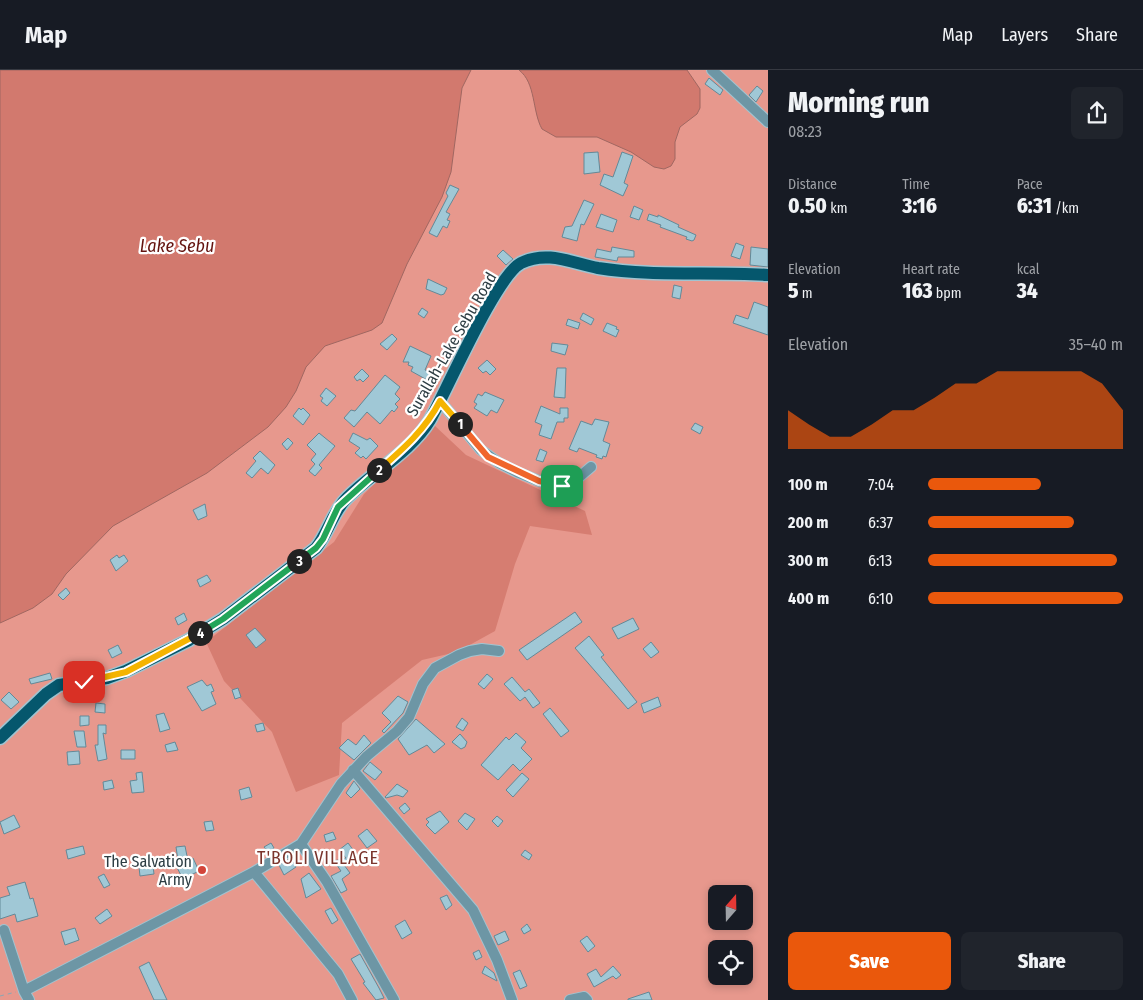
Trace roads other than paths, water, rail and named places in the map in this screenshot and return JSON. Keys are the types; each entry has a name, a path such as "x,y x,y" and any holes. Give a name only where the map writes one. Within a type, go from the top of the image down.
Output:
{"main road":[{"name":"Surallah-Lake Sebu Road","path":"0,738 40,700 59,685 107,678 126,672 188,640 223,619 316,548 323,539 338,507 409,444 429,422 490,305 507,277 519,264 538,258 556,258 626,271 768,275"}],"street":[{"path":"712,70 768,122"},
{"path":"440,401 481,450 499,463 517,472 539,481 562,486 571,484 591,468"},
{"path":"24,991 254,872 300,844 332,795 353,770 397,731 409,717 423,684 435,668 470,651 482,649 499,651"},
{"path":"353,770 473,910 497,960 512,1000"},
{"path":"300,844 327,882 394,1000"},
{"path":"254,872 338,974 352,1000"},
{"path":"4,930 24,991 30,1000"},
{"path":"570,1000 584,997 587,1000"}],"water":[{"name":"Lake Sebu","path":"0,70 471,70 462,88 451,172 442,197 407,264 382,323 372,330 325,346 306,367 296,391 286,407 268,427 207,473 113,526 66,574 52,594 33,608 0,623"},
{"path":"519,70 687,70 700,89 700,108 697,114 680,127 675,142 675,159 671,166 664,169 654,167 631,152 597,137 556,137 542,129 528,82"}],"place":[{"name":"The Salvation Army","path":"202,870"}],"district":[{"name":"T'BOLI VILLAGE","path":"318,858"}]}
